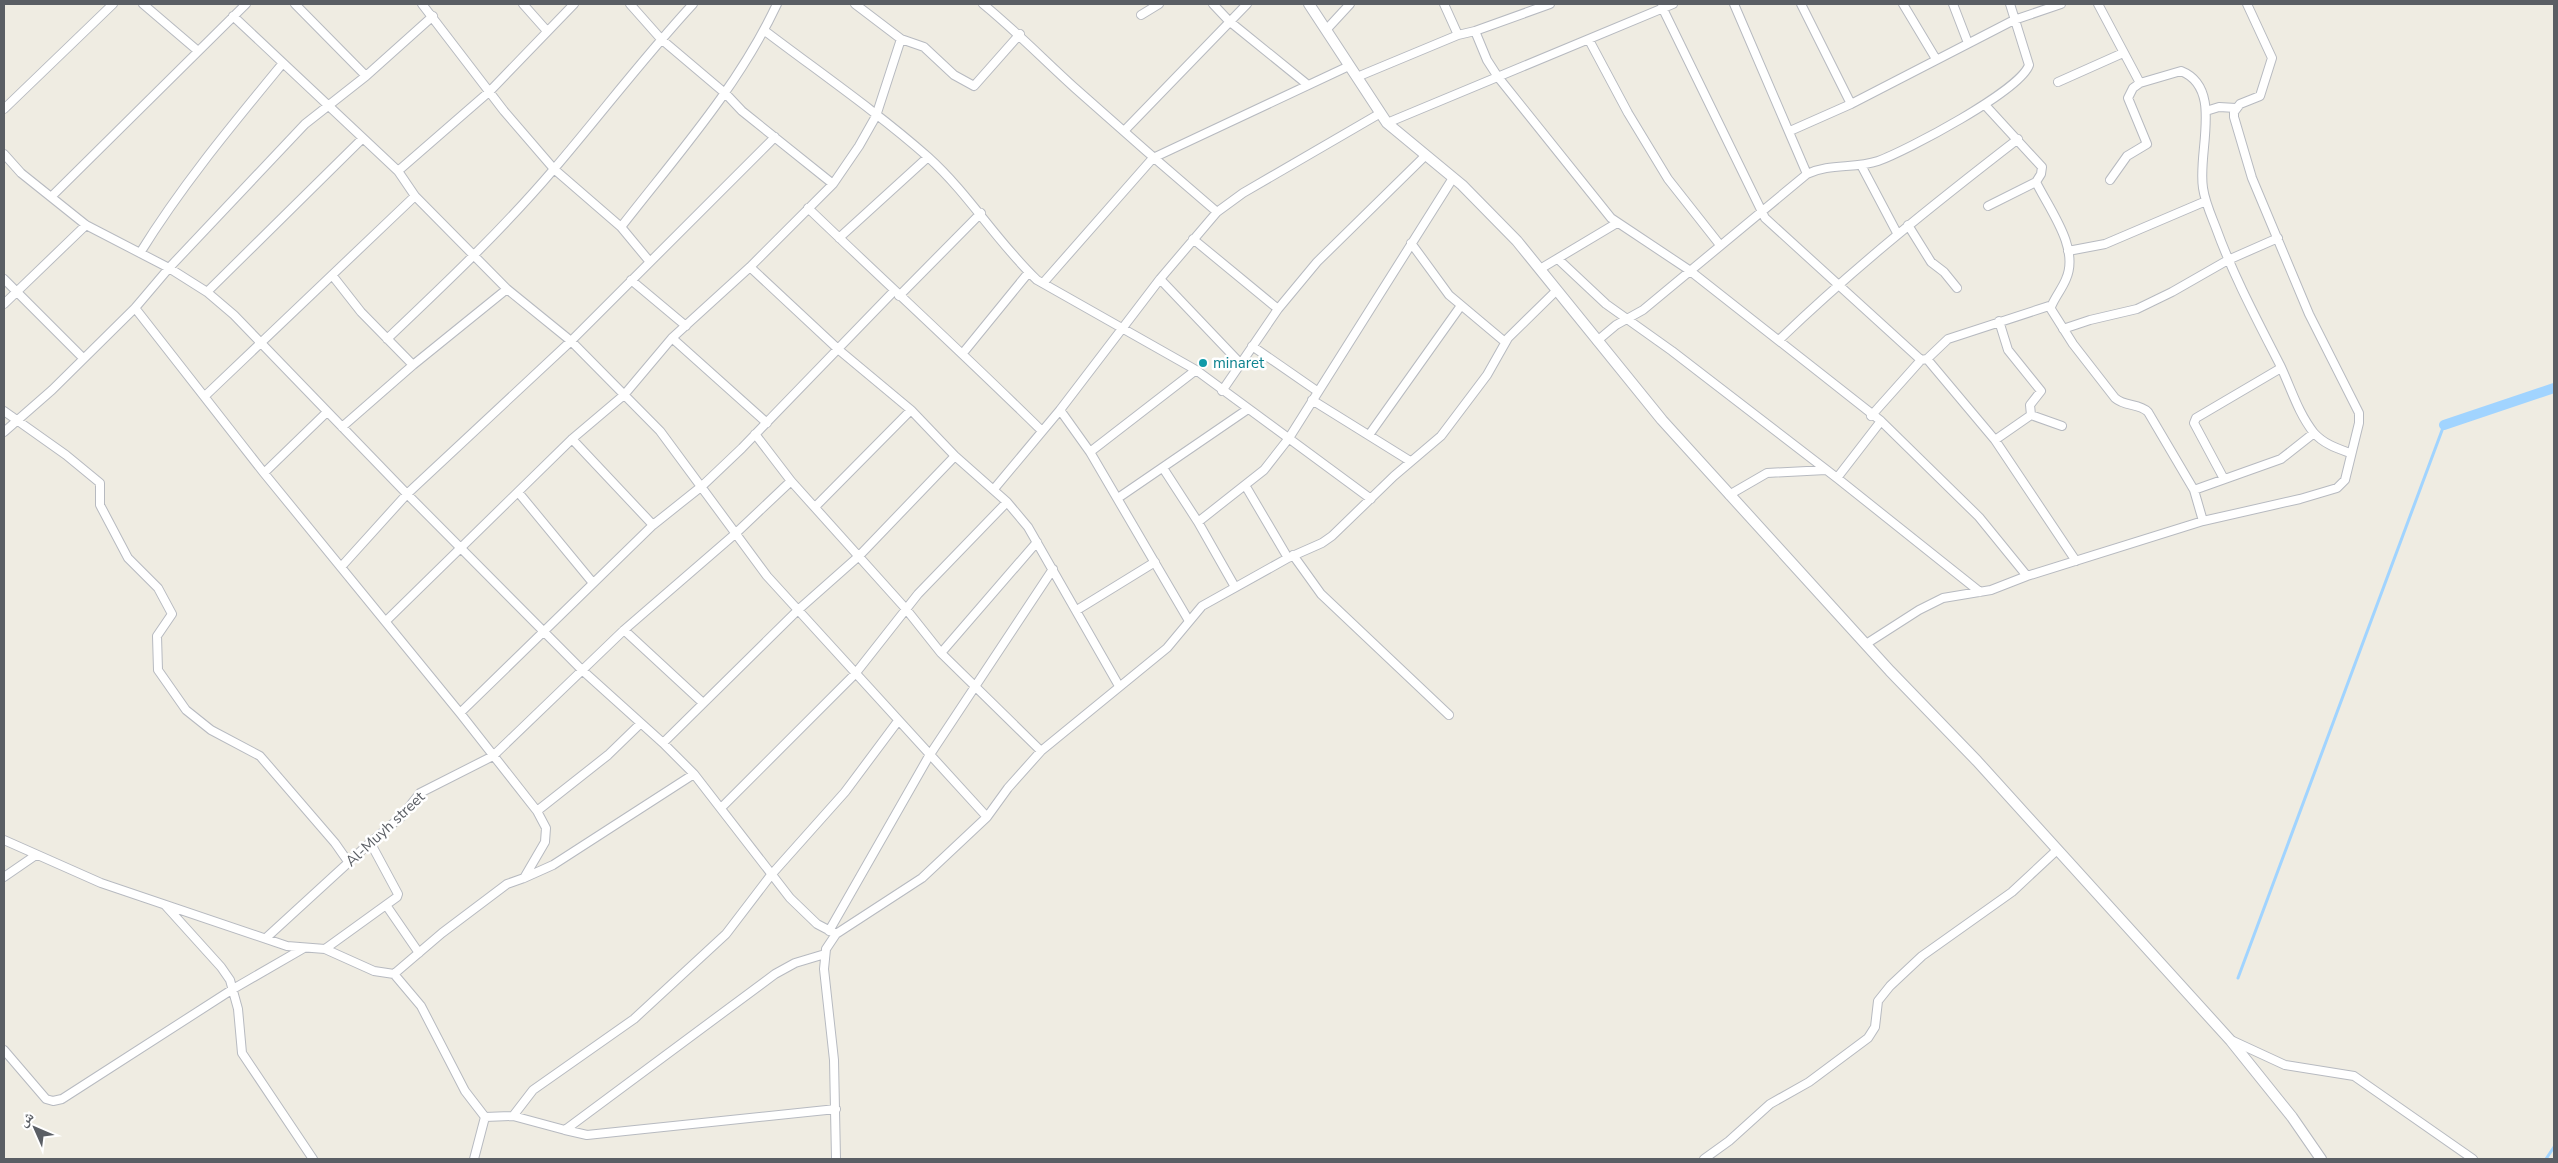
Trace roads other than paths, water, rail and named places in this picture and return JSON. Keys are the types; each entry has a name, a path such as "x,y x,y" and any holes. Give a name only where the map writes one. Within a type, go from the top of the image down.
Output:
{"street":[{"path":"4,109 113,4"},
{"path":"143,4 198,51"},
{"path":"51,197 246,4"},
{"path":"296,4 366,76"},
{"path":"422,4 554,170 621,227 650,262"},
{"path":"523,4 547,31"},
{"path":"398,171 490,91 574,4"},
{"path":"630,4 661,39 726,94 742,112 833,184"},
{"path":"387,339 476,256 554,170 661,39 693,4"},
{"path":"621,227 726,94 765,31 777,4"},
{"path":"855,4 901,39 924,47 954,75 974,86 1020,34"},
{"path":"983,4 1020,34 1076,89 1217,212"},
{"path":"1141,15 1159,4"},
{"path":"1212,4 1229,21 1308,85"},
{"path":"1125,130 1247,4"},
{"path":"1309,4 1387,123 1453,178 1491,214 1540,269 1657,413 1730,495 1866,644 1977,761 2231,1041 2276,1096 2321,1159"},
{"path":"1326,30 1350,4"},
{"path":"1444,4 1458,35"},
{"path":"1356,77 1458,35 1475,31 1550,4"},
{"path":"1387,123 1672,4"},
{"path":"1734,4 1807,174"},
{"path":"1801,4 1851,104"},
{"path":"1903,4 1936,59"},
{"path":"1954,4 1968,43"},
{"path":"1597,341 1608,330 1643,310 1760,211 1807,174 1830,166 1861,165 1896,152 1985,105 2024,72 2029,64 2010,4"},
{"path":"1790,131 1851,104 2014,20 2061,4"},
{"path":"2098,4 2140,83"},
{"path":"2206,111 2219,107 2236,108 2260,96 2272,58 2247,4"},
{"path":"1662,7 1760,211 1772,226 1836,285 1924,360 1995,440 2076,561"},
{"path":"233,16 398,171 415,196 507,289 571,341 660,431 767,576 987,817"},
{"path":"4,432 52,390 135,308 169,268 281,148 327,106 366,76 433,16"},
{"path":"765,31 928,157 980,212 1016,260 1029,272 1196,370 1370,499"},
{"path":"1475,31 1487,60 1498,78 1617,223 1689,270 1780,340 1881,422 1979,517 2027,576"},
{"path":"386,621 572,439 624,395 672,338 750,267 833,184 855,153 876,116 901,39"},
{"path":"1589,40 1628,113 1668,179 1720,245"},
{"path":"2058,82 2123,53"},
{"path":"140,253 171,203 206,156 282,63"},
{"path":"1044,282 1153,158 1349,66"},
{"path":"2110,180 2127,156 2147,144 2128,98 2133,88 2140,83 2181,71 2187,73 2203,91 2206,111 2202,180 2206,201 2228,260 2281,368 2292,395 2314,433 2324,442 2350,453"},
{"path":"1985,105 2018,139 2042,168 2036,182 1988,206"},
{"path":"1866,644 1932,603 1944,598 1980,592 2203,521 2300,500 2337,488 2345,480 2350,453 2359,423 2359,413 2309,314 2278,238 2246,158 2234,117 2236,108"},
{"path":"994,489 1060,410 1160,279 1217,212 1243,192 1380,114"},
{"path":"341,567 406,494 571,341 775,137"},
{"path":"207,292 362,139"},
{"path":"1780,340 1836,285 1897,233 2018,139"},
{"path":"4,154 21,173 86,225 169,268 207,292 239,320 406,494 582,670 663,743 694,774 722,808 771,875 806,915 832,933"},
{"path":"1222,391 1278,309 1334,243 1426,155"},
{"path":"839,238 928,157"},
{"path":"1861,165 1897,233"},
{"path":"1198,522 1264,470 1289,438 1453,178"},
{"path":"1872,416 1924,360 1948,339 1999,321 2051,306 2067,278 2069,266 2068,251 2062,228 2048,208 2036,182"},
{"path":"205,396 415,196"},
{"path":"2068,251 2105,244 2206,201"},
{"path":"808,208 897,294 963,353 1042,431"},
{"path":"460,713 653,525 702,486 767,424 839,350 980,212"},
{"path":"1540,269 1617,223"},
{"path":"1908,224 1931,262 1944,272 1957,288"},
{"path":"4,304 86,225"},
{"path":"2064,329 2090,320 2138,309 2228,260 2278,238"},
{"path":"1193,239 1278,309"},
{"path":"1411,243 1441,287 1460,307 1505,342"},
{"path":"1558,259 1606,304 1672,351 1837,478 1980,592"},
{"path":"750,267 839,350 911,410 956,456 1007,502 1028,526 1119,686"},
{"path":"963,353 1029,272"},
{"path":"332,275 412,365"},
{"path":"1160,279 1240,363"},
{"path":"4,280 83,358"},
{"path":"631,280 686,326"},
{"path":"342,427 412,365 507,289"},
{"path":"832,933 914,884 987,817 1008,788 1041,751 1176,640 1202,606 1290,556 1322,543 1332,536 1410,461 1441,436 1492,368 1505,342 1557,290"},
{"path":"2051,306 2064,329 2115,398 2121,403 2139,406 2148,412 2194,490 2203,521"},
{"path":"1369,435 1460,307"},
{"path":"135,308 264,473 386,621 537,812 546,828 545,842 524,878"},
{"path":"1999,321 2008,350 2041,391 2030,405 2031,415"},
{"path":"672,338 767,424"},
{"path":"1252,346 1318,391"},
{"path":"2224,479 2194,423 2196,418 2281,368"},
{"path":"1090,452 1196,370"},
{"path":"1312,400 1410,461"},
{"path":"1118,498 1248,409"},
{"path":"816,506 911,410"},
{"path":"1060,410 1090,452 1190,622"},
{"path":"4,411 66,455 100,483 100,505 128,558 158,588 172,614 157,636 158,670 186,710 211,730 260,756 335,843 349,863"},
{"path":"264,473 327,412"},
{"path":"1995,440 2031,415"},
{"path":"2031,415 2062,426"},
{"path":"1837,478 1881,422"},
{"path":"2194,490 2281,459 2314,433"},
{"path":"755,434 791,481 816,506 906,609 940,653 1041,751"},
{"path":"572,439 653,525"},
{"path":"663,743 798,610 859,556 956,456"},
{"path":"1163,468 1198,522 1235,587"},
{"path":"1730,495 1767,473 1826,470"},
{"name":"Al-Muyh street","path":"266,938 370,842 402,817 420,793 492,756 624,630 735,534 791,481"},
{"path":"1245,486 1290,556 1321,594 1449,715"},
{"path":"518,492 593,583"},
{"path":"722,808 855,674 906,609 1007,502"},
{"path":"940,653 1037,542"},
{"path":"1077,610 1154,562"},
{"path":"836,1159 836,1109 825,954 832,933 930,756 1053,569"},
{"path":"624,630 703,703"},
{"path":"513,1116 533,1090 634,1019 726,934 771,875 839,799 898,721"},
{"path":"537,812 608,755 640,724"},
{"path":"394,974 508,884 553,865 694,774"},
{"path":"4,840 101,883 287,946 325,949 374,971 394,974 421,1006 465,1091 485,1117"},
{"path":"325,949 395,900 398,894 370,842"},
{"path":"1704,1159 1729,1141 1770,1104 1809,1082 1868,1038 1875,1027 1878,1001 1890,986 1929,951 2012,892 2057,850"},
{"path":"4,877 36,855"},
{"path":"164,904 221,967 233,988 238,1009 242,1052 313,1159"},
{"path":"386,905 419,953"},
{"path":"4,1050 46,1099 53,1101 62,1099 233,988 304,948"},
{"path":"564,1130 775,974 795,963 825,954"},
{"path":"2231,1041 2285,1065 2354,1076 2473,1159"},
{"path":"485,1117 513,1116 587,1135 836,1109"},
{"path":"474,1159 485,1117"}],"waterway":[{"path":"2444,425 2554,388"},
{"path":"2238,978 2444,425"},
{"path":"2546,1159 2554,1147"}],"place":[{"name":"minaret","path":"1203,363"}]}
